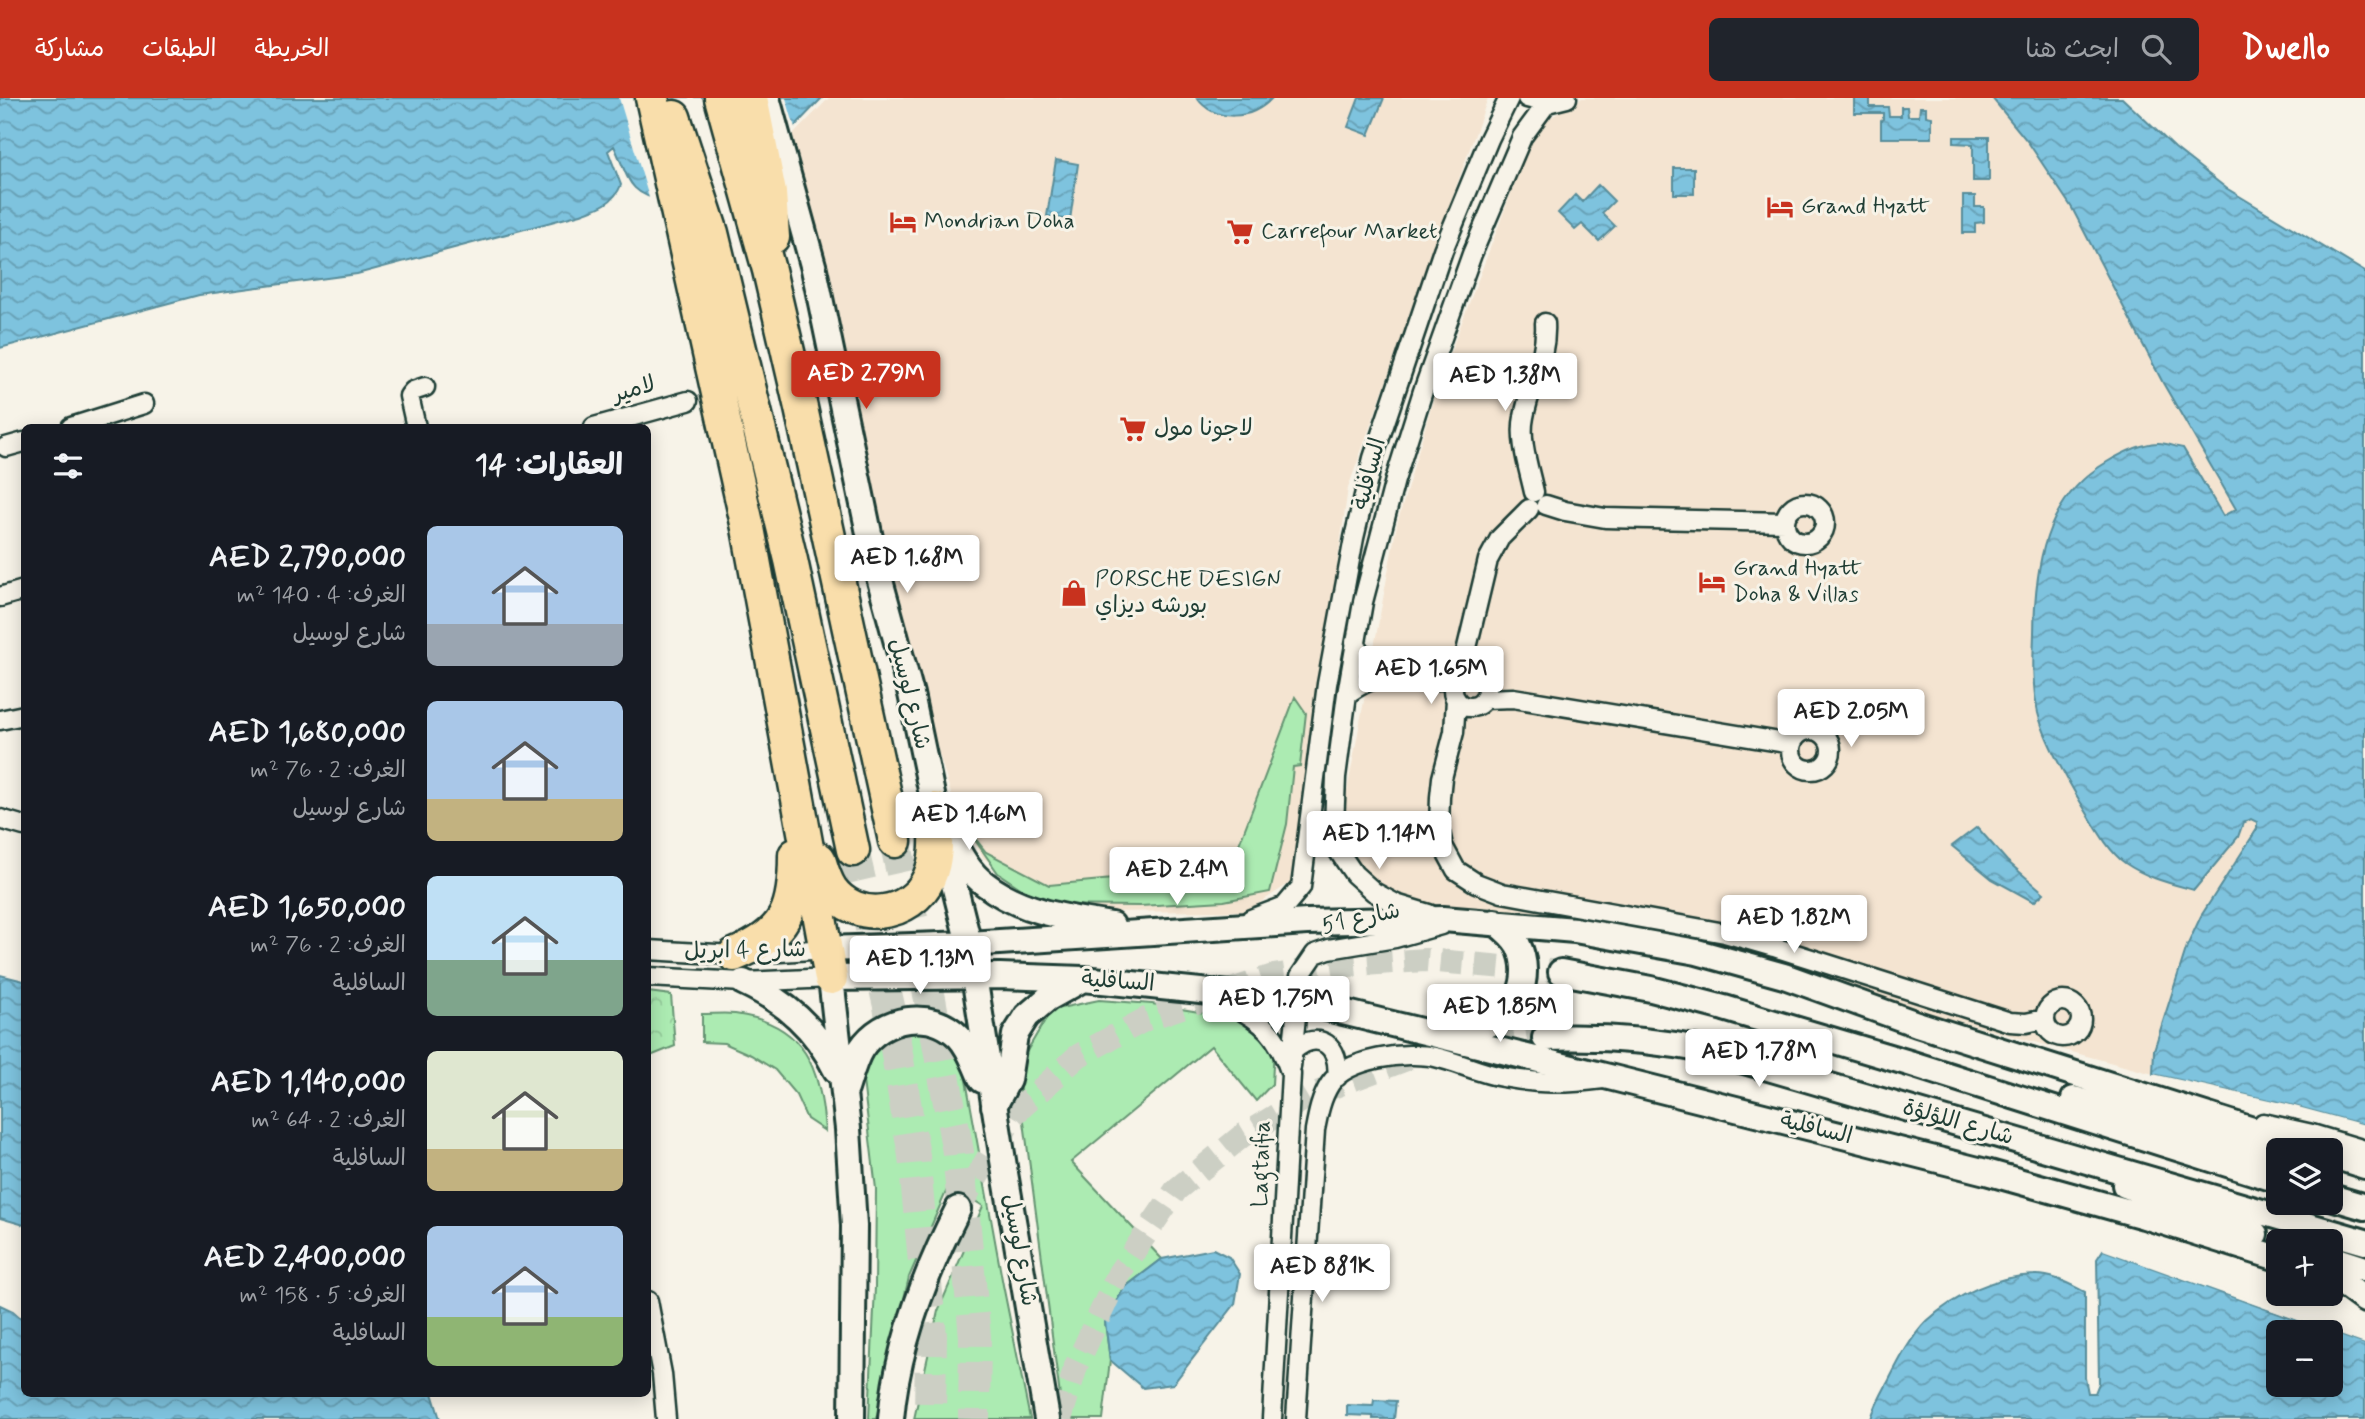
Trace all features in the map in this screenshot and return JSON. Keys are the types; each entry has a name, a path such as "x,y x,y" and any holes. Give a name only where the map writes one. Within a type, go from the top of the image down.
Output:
{"highway":[{"path":"652,98 698,240 791,560 853,850"},
{"path":"668,98 698,240 829,964"},
{"name":"شارع لوسيل","path":"721,98 770,193 769,270 802,408 895,841"},
{"path":"751,98 770,193"},
{"path":"797,787 823,873 831,890 842,900 871,913 903,906 917,895 928,880 937,844 935,809"},
{"path":"739,968 782,922 789,909 796,879 797,787"}],"street":[{"name":"شارع لوسيل","path":"767,98 770,193 814,270 872,549 911,694 935,809 969,944 1048,1419"},
{"name":"السافلية","path":"1205,929 1265,915 1285,906 1301,887 1327,684 1354,538 1373,458 1443,250 1509,98"},
{"path":"1527,98 1547,103 1567,98"},
{"name":"السافلية","path":"1450,919 1396,904 1374,892 1354,874 1337,849 1334,826 1336,777 1355,642 1377,547 1413,420 1472,254 1522,137 1547,103"},
{"path":"1536,502 1523,420 1544,354 1545,323"},
{"path":"415,424 409,396 413,391 425,387"},
{"name":"لامير","path":"605,424 688,401"},
{"path":"83,424 144,404"},
{"path":"1388,411 1413,420"},
{"path":"6,447 21,443"},
{"path":"1536,502 1565,511 1605,518 1785,522"},
{"path":"1536,502 1500,538 1488,560 1473,617 1470,638 1475,654 1442,778 1439,827 1443,846 1456,870 1476,883 1502,893 1620,912 1725,933 2010,1023 2045,1019"},
{"path":"0,597 21,591"},
{"path":"1355,642 1364,658 1384,676"},
{"path":"1347,694 1384,676 1423,680 1468,688 1501,689 1513,698 1792,744"},
{"path":"0,720 21,716"},
{"path":"935,809 963,860 984,884 1010,899 1044,914 1150,931"},
{"path":"0,820 21,825"},
{"name":"السافلية","path":"969,944 1307,922 1450,919 1535,925 1615,936 1738,962 1917,1024 2278,1138"},
{"name":"شارع 51","path":"1291,1074 1300,976 1315,954 1329,948 1395,939 1450,919"},
{"path":"1372,1018 1465,1028 1480,1027 1507,1013 1517,1001 1525,972 1517,943 1495,922"},
{"name":"شارع 4 ابريل","path":"651,977 739,968 829,964 969,944"},
{"name":"شارع 4 ابريل","path":"651,951 739,968 829,964 974,977"},
{"path":"829,964 844,1094 854,1226 852,1419"},
{"path":"739,968 813,1032 827,1051 844,1094"},
{"name":"شارع اللؤلؤة","path":"1561,972 1651,989 1909,1063 2266,1176"},
{"name":"السافلية","path":"974,977 1083,979 1298,1001 1986,1172 2144,1216 2266,1254"},
{"path":"994,1105 1008,1080 1015,1035 1027,1016 1047,999 1083,979"},
{"name":"Lagtaifia","path":"1209,990 1271,1031 1280,1045 1291,1074 1272,1419"},
{"path":"844,1094 860,1049 893,1021 914,1018 946,1028 960,1037 994,1105"},
{"name":"شارع اللؤلؤة","path":"1545,1038 1644,1040 1710,1051 2365,1241"},
{"path":"1294,1050 1302,1043 1312,1040 1331,1047 1337,1057 1337,1077 1321,1104 1315,1130 1296,1419"},
{"path":"1337,1077 1378,1058 1419,1054 1499,1076 1539,1083 1567,1084 1613,1078"},
{"path":"1909,1063 1941,1064 1965,1069 2266,1153"},
{"path":"2219,1119 2289,1128 2365,1150"},
{"path":"1972,1128 2266,1238"},
{"path":"2343,1159 2365,1166"},
{"path":"2343,1174 2365,1180"},
{"path":"2343,1200 2365,1207"},
{"path":"891,1419 893,1396 915,1310 940,1245 958,1209"},
{"path":"2343,1262 2365,1269"},
{"path":"2343,1277 2365,1283"},
{"path":"2343,1283 2365,1300"},
{"path":"651,1317 662,1374 666,1419"}],"shaded area":[{"path":"829,98 1488,98 1348,488 1293,881 1247,911 1071,912 983,858 954,804 890,589 784,144"},
{"name":"Grand Hyatt Doha & Villas","path":"1582,98 1992,98 2028,142 2072,208 2163,383 2236,509 2223,516 2183,448 2158,443 2123,452 2095,469 2039,715 2066,778 2097,830 2238,837 2243,823 2252,819 2257,822 2257,829 2201,916 2187,946 2154,1050 2153,1074 1824,985 1440,908 1398,896 1365,875 1354,854 1344,808 1397,524 1436,390 1529,146 1537,130 1550,118"}],"green space":[{"path":"1295,697 1306,713 1300,766 1293,767 1287,824 1270,892 1224,901 1140,906 1045,905 998,873 963,823 986,852 1049,885 1230,868"},
{"path":"651,992 671,995 675,1046 651,1056"},
{"path":"1099,1000 1152,1004 1240,1019 1274,1046 1272,1084 1256,1101 1211,1046 1071,1162 1162,1259 1124,1288 1105,1322 1110,1360 1103,1419 1063,1419 1017,1068 1051,1010"},
{"path":"702,1014 735,1014 759,1019 794,1039 813,1070 819,1088 825,1131 807,1119 796,1095 775,1070 724,1043 702,1042"},
{"path":"920,1029 948,1041 964,1069 1030,1419 914,1419 938,1311 983,1206 949,1185 909,1277 876,1419 869,1419 876,1189 862,1072 871,1054 886,1039 903,1030"}],"water":[{"path":"0,98 822,98 768,154 665,201 643,194 630,183 614,146 608,151 621,185 605,204 581,214 357,274 199,295 0,348"},
{"path":"1197,98 1272,98 1254,111 1234,116 1214,112"},
{"path":"1359,98 1384,98 1369,135 1348,127"},
{"path":"1854,98 1870,98 1870,107 1888,107 1889,116 1901,116 1901,107 1907,107 1908,116 1919,116 1920,107 1926,107 1926,116 1932,117 1932,138 1881,138 1883,113 1854,113"},
{"path":"1992,98 2122,98 2175,148 2226,188 2365,272 2365,1125 2287,1104 2153,1074 2154,1050 2187,946 2201,916 2257,829 2257,822 2251,819 2243,823 2238,837 2194,890 2142,873 2113,852 2065,774 2038,713 2033,663 2037,583 2047,536 2069,495 2086,477 2107,462 2138,447 2160,443 2183,448 2223,516 2236,509 2163,383 2072,208 2028,142"},
{"path":"1954,137 1989,137 1989,181 1973,181 1973,144 1954,143"},
{"path":"1056,160 1078,164 1070,220 1047,216"},
{"path":"1674,168 1694,168 1694,194 1674,194"},
{"path":"1598,185 1614,201 1602,213 1615,226 1599,241 1582,224 1575,230 1558,213 1575,195 1582,202"},
{"path":"1963,196 1975,196 1975,207 1984,207 1984,222 1975,223 1975,233 1963,233"},
{"path":"1977,827 2007,861 2044,893 2034,902 1992,879 1952,846"},
{"path":"0,975 21,980 21,1224 0,1218"},
{"path":"1213,1249 1229,1257 1240,1274 1235,1304 1173,1384 1143,1388 1110,1360 1105,1322 1124,1288 1162,1259"},
{"path":"2103,1250 2296,1320 2266,1320 2266,1397 2343,1397 2343,1336 2365,1344 2365,1419 1871,1419 1901,1357 1927,1321 1963,1295 1991,1283 2020,1276 2047,1276 2085,1292 2085,1378 2088,1393 2095,1393 2099,1383 2097,1259"},
{"path":"0,1305 21,1318 21,1397 433,1397 440,1419 0,1419"},
{"path":"1374,1400 1396,1401 1394,1419 1347,1415 1347,1405 1373,1406"}],"pier":[{"path":"619,98 786,98 796,131 770,156 685,201 665,204 650,201"},
{"path":"2153,1074 2287,1104 2365,1125 2365,1128 2152,1077"},
{"path":"2104,1247 2307,1320 2298,1320 2103,1250"},
{"path":"2343,1333 2365,1341 2365,1344 2343,1336"}],"tunnel":[{"path":"895,841 930,999 958,1152 975,1337 974,1419"},
{"path":"853,850 889,1006 914,1156 931,1336 930,1419"},
{"path":"958,1209 1014,1114 1078,1056 1146,1019 1273,976 1347,965 1425,960 1561,972"},
{"path":"1060,1419 1076,1366 1119,1273 1176,1190 1242,1136 1309,1096 1412,1057 1545,1038"}],"place":[{"name":"Grand Hyatt","path":"1780,207"},
{"name":"Mondrian Doha","path":"903,222"},
{"name":"Carrefour Market","path":"1240,232"},
{"name":"لاجونا مول","path":"1133,429"},
{"name":"Grand Hyatt Doha & Villas","path":"1712,582"},
{"name":"PORSCHE DESIGN بورشه ديزاي","path":"1074,593"}]}
